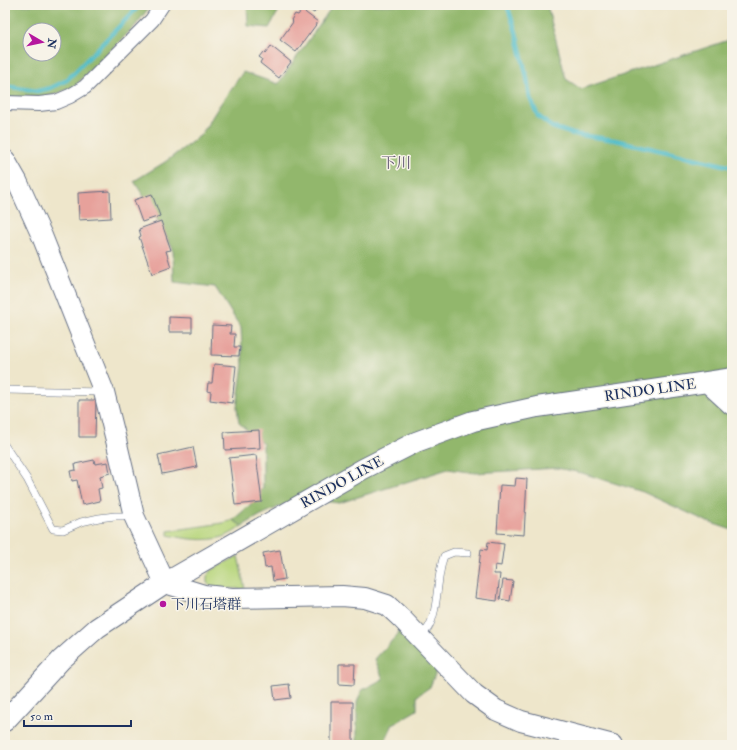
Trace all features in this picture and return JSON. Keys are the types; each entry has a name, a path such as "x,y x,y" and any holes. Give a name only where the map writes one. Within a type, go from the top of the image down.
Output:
{"street":[{"path":"5,103 38,104 56,102 85,87 152,20 162,5"},
{"path":"5,160 17,181 42,236 104,392 134,516 165,583 204,595 232,598 342,596 365,598 387,605 474,694 496,710 521,720 613,745"},
{"name":"RINDO LINE","path":"8,718 51,670 97,628 165,583 363,469 416,442 472,421 536,407 732,378"},
{"path":"708,382 732,404"}],"lane":[{"path":"5,390 104,392"},
{"path":"5,446 27,478 53,529 63,530 81,522 99,518 134,516"},
{"path":"418,636 428,629 433,618 440,565 444,556 454,552 468,553"}],"green space":[{"path":"5,5 151,5 135,26 74,87 48,97 5,98"},
{"path":"247,5 282,5 269,28 248,26"},
{"path":"333,5 547,5 566,79 581,89 732,39 732,530 708,522 643,492 582,473 557,468 475,473 448,469 339,503 299,498 261,515 242,526 233,520 251,504 263,488 263,444 239,423 237,407 243,365 241,328 215,287 174,282 173,249 151,208 134,181 165,162 201,135 243,72 278,84"},
{"path":"233,520 242,526 228,535 216,539 181,538 168,535 168,531 223,523"},
{"path":"238,556 245,589 214,588 207,583 207,576 212,570"},
{"path":"399,628 437,669 430,687 417,696 417,710 393,724 383,745 357,745 357,702 362,690 383,679 375,659 398,634"}],"building":[{"path":"311,5 316,5 319,7 314,13 308,9"},
{"path":"302,10 318,22 296,52 280,40 293,22 291,20 295,14 298,15"},
{"path":"271,46 291,62 279,78 260,63 262,59 259,57 263,52 265,54"},
{"path":"110,191 111,218 79,220 78,193"},
{"path":"152,194 160,216 142,222 134,200"},
{"path":"161,221 171,250 166,251 171,267 152,274 139,237 141,236 139,229"},
{"path":"169,317 192,318 192,332 169,332"},
{"path":"212,325 231,326 230,334 235,334 234,347 240,347 239,356 211,355"},
{"path":"214,364 236,366 232,403 210,400 211,392 207,391 208,383 212,383"},
{"path":"79,400 96,400 95,437 79,437"},
{"path":"259,430 260,448 225,450 224,432"},
{"path":"193,447 197,467 162,474 158,455"},
{"path":"256,455 262,502 235,505 229,458"},
{"path":"94,460 95,464 108,462 110,473 100,476 102,488 98,489 100,501 82,505 77,480 72,481 70,471 76,470 75,464"},
{"path":"516,478 527,479 524,535 497,533 500,485 515,486"},
{"path":"488,542 504,544 501,566 495,565 494,574 500,574 497,601 475,598 481,549 487,550"},
{"path":"280,550 285,579 273,581 271,567 265,568 263,553"},
{"path":"503,580 513,581 510,601 500,599"},
{"path":"339,664 355,664 354,685 339,684"},
{"path":"289,684 291,698 275,700 273,686"},
{"path":"331,702 353,702 353,743 331,743"}],"waterway":[{"path":"5,86 37,91 51,88 67,80 140,5"},
{"path":"507,5 516,32 527,78 530,98 538,116 552,127 573,134 615,140 732,167"}],"place":[{"name":"下川石塔群","path":"163,604"}],"district":[{"name":"下川","path":"396,163"}]}
